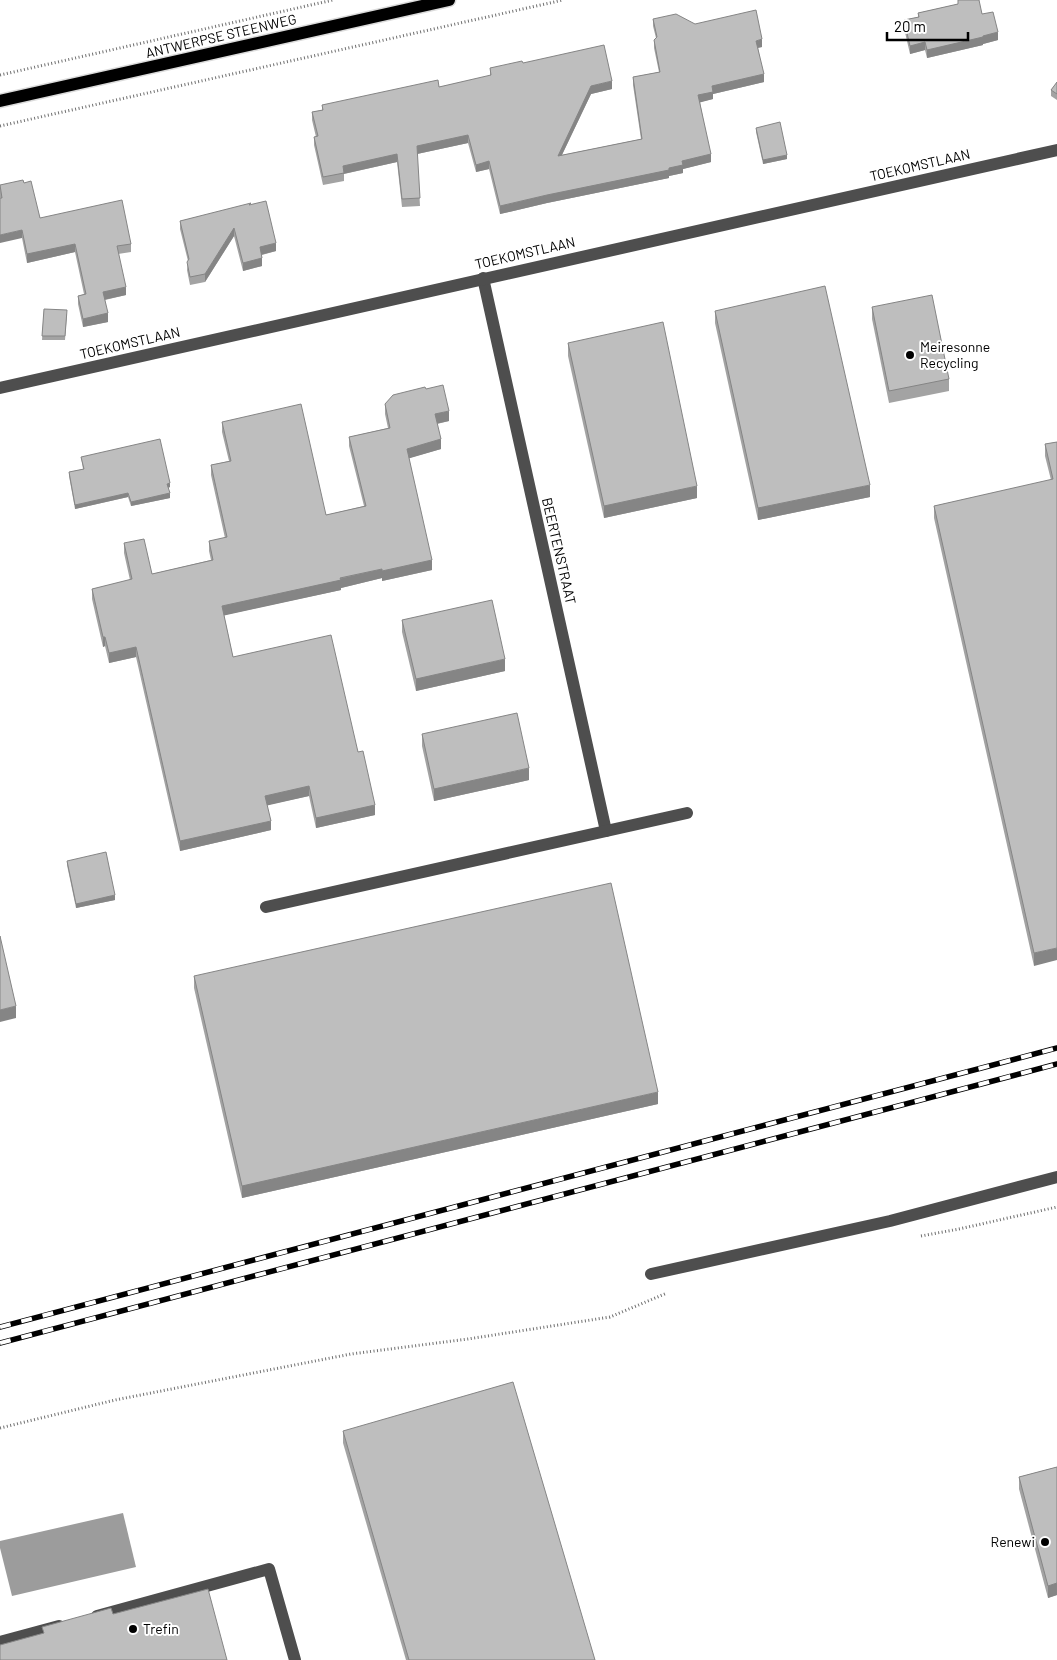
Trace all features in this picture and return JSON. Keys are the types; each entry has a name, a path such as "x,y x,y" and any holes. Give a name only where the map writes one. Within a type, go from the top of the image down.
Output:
{"main road":[{"name":"ANTWERPSE STEENWEG","path":"0,101 449,0"}],"street":[{"name":"TOEKOMSTLAAN","path":"0,388 1057,150"},
{"name":"BEERTENSTRAAT","path":"483,278 606,831"},
{"path":"266,907 687,813"},
{"path":"651,1274 890,1221 1057,1177"},
{"path":"86,1618 269,1569 295,1660"},
{"path":"0,1642 67,1624"}],"path":[{"path":"0,75 333,0"},
{"path":"0,126 563,0"},
{"path":"914,1237 1057,1207"},
{"path":"0,1428 115,1400 351,1354 610,1317 674,1290"}],"shaded area":[{"path":"123,1513 136,1567 12,1596 0,1541"}],"building":[{"path":"958,0 979,0 982,14 993,12 998,32 927,50 925,42 910,46 904,20 919,17 918,13 958,4"},
{"path":"756,10 762,39 756,41 764,74 712,86 713,92 698,95 711,154 682,161 683,165 669,168 669,170 500,206 489,161 476,165 468,135 417,146 420,198 402,199 397,154 343,166 344,173 323,177 314,137 318,136 312,112 323,110 322,105 438,80 439,87 491,75 490,68 522,61 523,63 604,45 612,81 591,86 558,156 642,139 633,77 660,72 654,40 657,37 653,19 676,14 695,24"},
{"path":"1057,82 1057,94 1051,90"},
{"path":"780,122 787,155 763,160 756,128"},
{"path":"23,180 24,183 31,181 40,218 122,200 131,244 117,246 126,287 103,292 108,313 83,319 78,296 86,294 75,244 27,254 22,230 0,235 0,198 2,198 0,185"},
{"path":"266,201 276,243 260,247 262,258 243,263 234,228 205,274 190,277 187,262 189,259 180,221"},
{"path":"825,286 870,485 758,508 715,311"},
{"name":"Meiresonne Recycling","path":"932,295 949,379 889,391 872,307"},
{"path":"44,309 67,310 65,336 42,336"},
{"path":"663,322 697,486 604,506 568,343"},
{"path":"443,385 449,411 435,414 441,439 407,449 432,560 340,578 341,580 222,606 233,657 331,635 358,752 363,751 375,805 316,818 309,786 265,796 271,821 180,841 136,647 109,653 105,637 103,637 92,589 132,579 124,543 144,539 152,574 213,560 209,541 227,537 211,465 231,461 222,422 301,404 326,515 366,506 349,437 390,428 385,404 393,395 425,387 426,389"},
{"path":"160,439 170,483 167,484 170,493 131,502 128,493 75,505 69,472 84,469 81,457"},
{"path":"1057,442 1057,948 1034,953 934,506 1053,479 1045,444"},
{"path":"492,600 505,659 416,679 402,620"},
{"path":"517,713 529,768 434,789 422,734"},
{"path":"106,852 115,895 76,904 67,861"},
{"path":"611,883 658,1092 242,1186 194,976"},
{"path":"0,936 16,1006 0,1010"},
{"path":"513,1382 595,1660 409,1660 343,1431"},
{"name":"Renewi","path":"1057,1467 1057,1583 1048,1586 1019,1477"},
{"name":"Trefin","path":"208,1589 227,1660 0,1660 0,1645 44,1633 42,1627 111,1608 113,1614"}],"railway":[{"path":"0,1327 1057,1048"},
{"path":"0,1343 1057,1064"}],"place":[{"name":"Meiresonne Recycling","path":"910,355"},
{"name":"Renewi","path":"1045,1542"},
{"name":"Trefin","path":"133,1629"}]}
